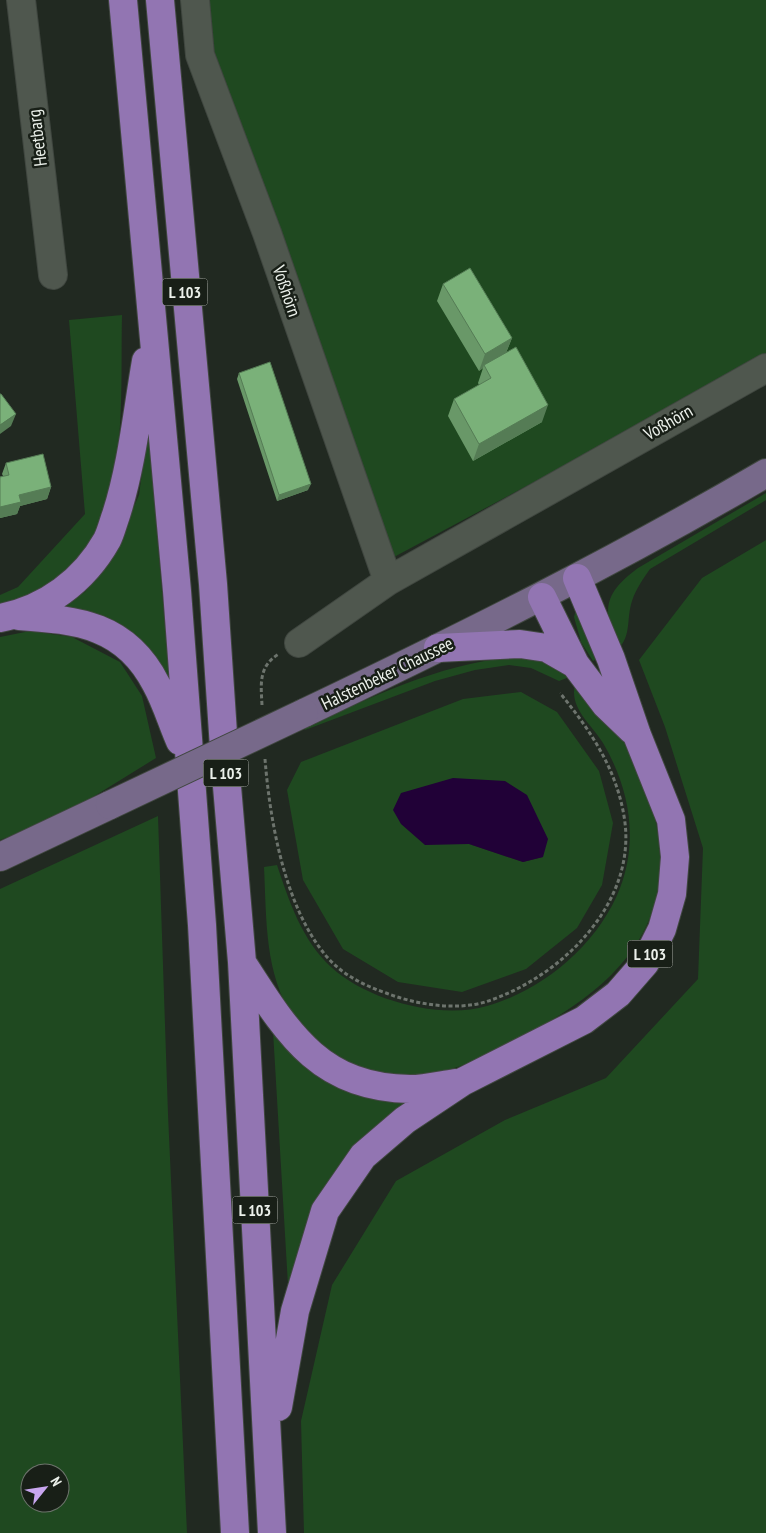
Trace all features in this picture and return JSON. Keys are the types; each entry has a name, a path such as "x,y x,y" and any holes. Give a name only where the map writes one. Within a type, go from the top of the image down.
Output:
{"highway":[{"name":"L 103","path":"123,0 177,590 203,935 235,1533"},
{"name":"L 103","path":"160,0 213,584 225,763 242,962 272,1533"},
{"name":"L 103","path":"7,617 56,598 84,571 108,539 125,486 152,323"},
{"name":"L 103","path":"269,1458 295,1311 324,1211 363,1156 405,1120 462,1082 584,1020 618,994 645,963 662,930 672,894 675,857 671,820 637,735 611,659 577,578"},
{"name":"L 103","path":"542,597 575,664 606,704 637,735"},
{"name":"L 103","path":"7,617 66,619 87,624 118,640 130,649 156,684 189,764"},
{"name":"L 103","path":"438,648 520,644 547,648 575,664"},
{"name":"L 103","path":"242,962 278,1019 306,1052 340,1074 360,1083 411,1089 462,1082"}],"main road":[{"name":"Halstenbeker Chaussee","path":"0,857 304,713 542,597 683,522 766,473"}],"street":[{"name":"Heetbarg","path":"21,0 53,275"},
{"name":"Voßhörn","path":"195,0 200,55 268,233 388,581"},
{"name":"Voßhörn","path":"299,643 388,581 766,368"}],"path":[{"path":"262,714 261,675 271,659 299,643"},
{"path":"265,758 277,839 292,892 312,938 328,958 347,976 395,997 455,1006 483,1003 519,988 552,968 580,944 602,917 617,884 624,850 625,826 617,786 599,746 560,693"}],"green space":[{"path":"182,0 766,0 766,358 394,557"},
{"path":"122,315 121,413 118,447 113,480 104,512 91,541 67,573 39,590 0,606 0,595 18,587 85,514 69,320"},
{"path":"148,428 169,674 167,676 57,609 85,592 112,556 139,495"},
{"path":"766,493 766,500 650,569 634,597 630,608 627,632 618,649 609,624 609,604 612,595 626,577 638,568"},
{"path":"766,540 766,1533 304,1533 301,1421 332,1285 396,1181 505,1120 606,1078 698,979 703,848 665,727 639,660 702,578"},
{"path":"579,611 601,657 593,661 581,642 574,617 575,613"},
{"path":"30,631 72,637 120,662 142,696 156,758 59,818 0,840 0,637"},
{"path":"525,657 543,661 572,676 559,681 531,668 509,665 475,670 435,681 305,730 304,727 384,692 440,672 496,659"},
{"path":"575,685 610,720 621,734 643,776 653,810 660,850 658,885 650,917 635,946 615,971 590,994 560,1015 485,1056 465,1064 423,1075 378,1074 354,1067 322,1051 307,1037 293,1018 275,977 270,956 264,867 277,865 304,932 312,945 331,967 346,979 384,998 426,1009 468,1010 508,999 529,989 567,962 598,927 611,908 620,888 626,870 630,832 625,795 619,777 603,743 578,709 574,693"},
{"path":"521,692 557,712 599,771 613,823 602,885 577,928 526,969 462,992 398,982 343,949 303,880 287,790 301,762 463,699","holes":["469,844 543,857 523,862"]},
{"path":"158,816 168,1114 187,1533 0,1533 0,889"},
{"path":"273,1031 421,1096 390,1118 290,1287 288,1285"}],"shaded area":[{"path":"453,778 505,781 527,795 548,839 543,857 523,862 469,844 425,845 401,824 393,810 401,793"}],"building":[{"path":"470,268 512,338 485,354 443,284"},
{"path":"516,347 548,405 479,444 454,399 491,378 484,365"},
{"path":"270,362 311,484 279,495 239,373"},
{"path":"0,394 16,414 0,425"},
{"path":"43,454 51,487 19,495 21,502 0,507 0,477 9,475 6,463"}]}
